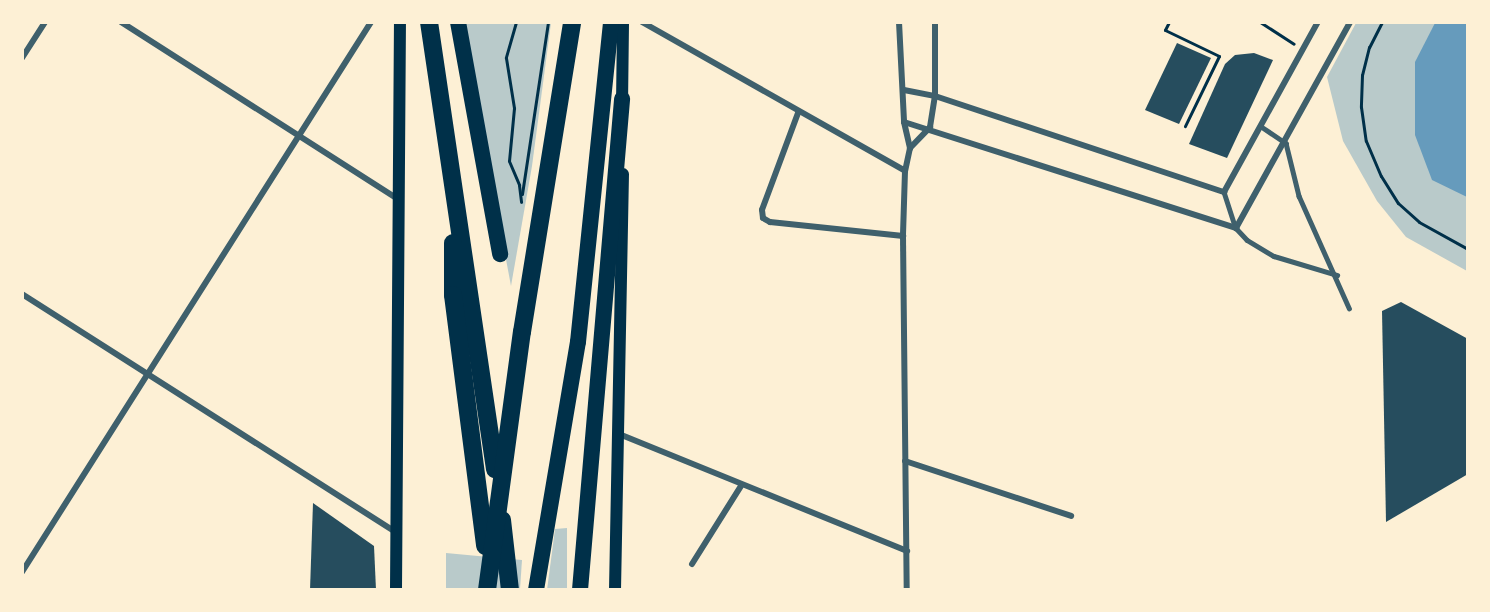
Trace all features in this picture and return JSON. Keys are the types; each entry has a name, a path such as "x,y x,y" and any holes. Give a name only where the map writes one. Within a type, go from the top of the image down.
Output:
{"highway":[{"path":"429,22 456,218 472,310 510,590"},
{"path":"458,22 500,254"},
{"path":"489,590 522,332 572,22"},
{"path":"536,590 578,342 611,22"},
{"path":"580,590 622,99"},
{"path":"456,218 452,273 489,590"}],"main road":[{"path":"396,590 400,22"},
{"path":"615,590 623,22"}],"street":[{"path":"22,58 45,22"},
{"path":"121,22 398,199"},
{"path":"22,572 371,22"},
{"path":"642,22 905,171"},
{"path":"899,22 904,122 910,148 905,171 903,236 907,590"},
{"path":"910,148 930,127 935,96 935,22"},
{"path":"904,90 935,96 1224,192 1262,127 1318,22"},
{"path":"904,122 930,127 1236,228 1286,143 1350,22"},
{"path":"798,112 762,210 763,218 770,222 903,236"},
{"path":"22,294 396,532"},
{"path":"617,433 741,486 907,551"},
{"path":"905,461 1071,516"},
{"path":"692,564 741,486"}],"lane":[{"path":"1262,127 1286,143 1299,196 1337,275 1349,308"},
{"path":"1224,192 1236,228 1274,256 1337,275"}],"path":[{"path":"516,22 506,58 514,108 509,161 519,185 521,202 548,22"},
{"path":"1169,22 1165,30 1219,56 1185,126"},
{"path":"1260,22 1303,50"},
{"path":"1382,22 1369,47 1362,75 1361,107 1366,141 1381,176 1398,203 1419,222 1467,249"}],"shaded area":[{"path":"462,23 551,23 532,166 511,286"},
{"path":"1356,23 1467,23 1467,271 1406,237 1377,201 1343,141 1327,77"},
{"path":"567,528 567,589 547,590 555,529"},
{"path":"446,553 522,560 520,589 446,590"}],"water":[{"path":"1435,23 1467,23 1467,197 1432,180 1415,135 1415,62"}],"building":[{"path":"1177,43 1211,58 1179,124 1145,110"},
{"path":"1254,53 1273,60 1227,158 1189,144 1225,64 1235,55"},
{"path":"1401,302 1468,339 1468,474 1386,522 1382,311"},
{"path":"313,503 374,546 376,590 310,590"}]}
